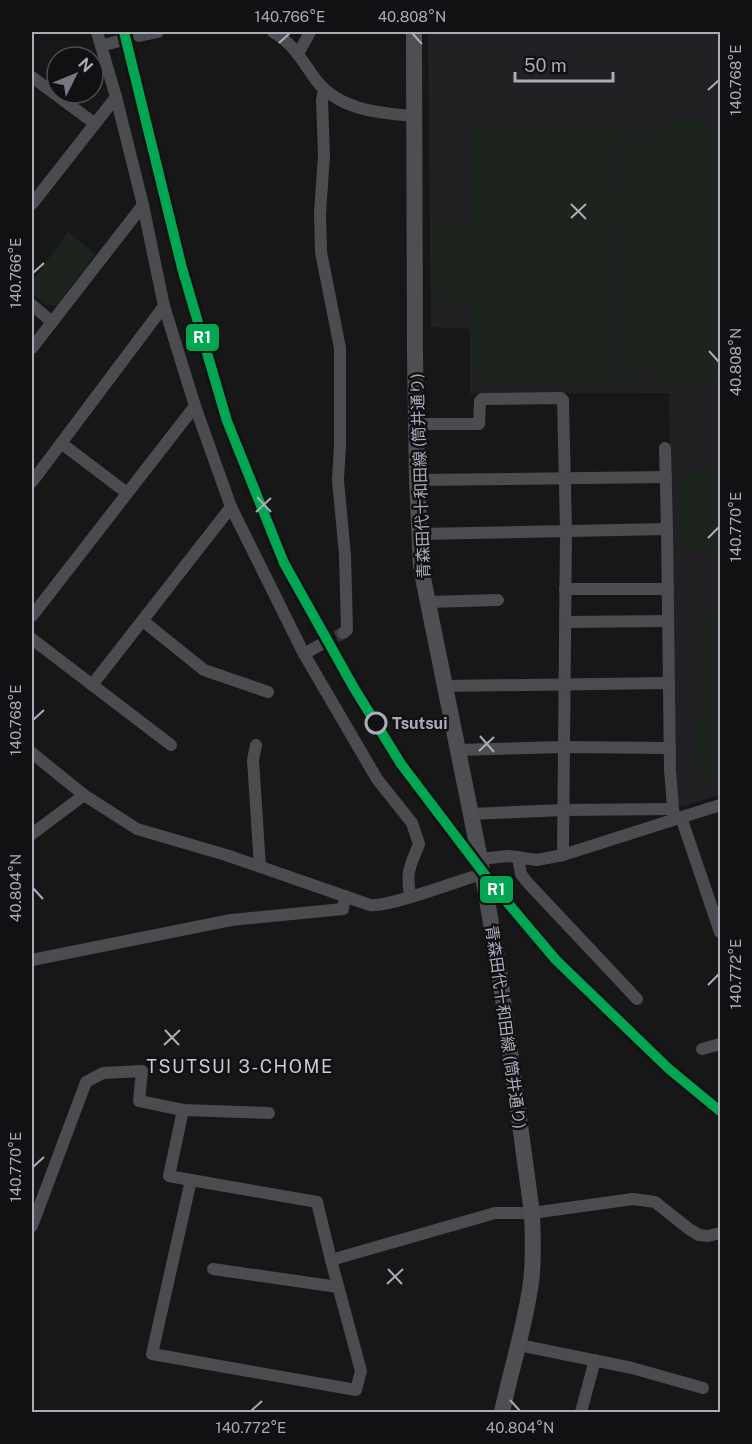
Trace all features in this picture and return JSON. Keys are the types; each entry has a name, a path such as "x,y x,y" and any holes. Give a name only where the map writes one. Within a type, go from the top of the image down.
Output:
{"main road":[{"name":"青森田代十和田線 (筒井通り)","path":"414,32 417,480 421,568 471,814 501,981 532,1213 531,1281 519,1345 502,1413"}],"street":[{"path":"139,36 158,32"},
{"path":"273,32 284,39 324,89 370,112 414,116"},
{"path":"297,54 310,32"},
{"path":"105,45 119,41"},
{"path":"105,60 143,205 165,306 195,406 231,507 304,654 377,779 412,823 419,844 411,860 407,877 410,896"},
{"path":"32,77 94,123"},
{"path":"324,89 321,252 340,348 338,480 347,596 347,630 343,633"},
{"path":"32,204 35,190 116,97"},
{"path":"32,348 143,205"},
{"path":"32,305 52,322"},
{"path":"32,482 165,306"},
{"path":"417,424 479,424 482,399 561,398 563,400 566,531 563,855"},
{"path":"32,616 195,406"},
{"path":"61,443 127,493"},
{"path":"665,448 670,748 676,815 720,932"},
{"path":"417,480 666,477"},
{"path":"92,685 231,507"},
{"path":"420,534 667,529"},
{"path":"566,589 668,589"},
{"path":"428,602 498,600"},
{"path":"143,621 204,670 268,692"},
{"path":"565,622 669,621"},
{"path":"32,639 171,745"},
{"path":"304,654 320,645"},
{"path":"444,686 669,683"},
{"path":"256,745 253,760 260,867"},
{"path":"458,750 563,747 670,748"},
{"path":"32,753 84,795 136,829 226,855 375,906 410,896 500,856 537,860 563,855 676,815 720,805"},
{"path":"32,834 84,795"},
{"path":"471,814 562,810 676,815"},
{"path":"518,857 521,874 527,882 637,999"},
{"path":"33,957 231,920 343,909 345,896"},
{"path":"702,1049 720,1044"},
{"path":"32,1226 86,1082 103,1072 142,1071 139,1101 183,1110 269,1113"},
{"path":"183,1110 169,1176 317,1202 361,1371 356,1390 153,1354 191,1180"},
{"path":"331,1260 495,1213 532,1213 633,1199 655,1202 688,1230 699,1235 720,1233"},
{"path":"213,1269 338,1287"},
{"path":"519,1345 664,1376 703,1388"},
{"path":"581,1413 595,1360"}],"shaded area":[{"path":"428,32 720,32 720,795 683,806 679,804 678,798 675,749 669,393 470,394 470,329 431,327"},
{"path":"677,119 700,122 720,134 720,373 698,385 677,385 657,378 637,364 636,381 620,382 618,128 634,128 635,144 653,129"},
{"path":"613,123 615,380 474,381 472,124"},
{"path":"437,224 471,224 472,302 437,302"},
{"path":"68,232 95,254 57,305 47,305 32,294 32,281"},
{"path":"680,470 720,470 720,549 681,550"},
{"path":"720,602 720,776 706,780 692,762 701,696 699,624"}],"tunnel":[{"path":"320,645 343,633"}],"transit line":[{"name":"R1","path":"124,32 182,268 227,421 284,563 354,688 401,764 495,888 556,960 669,1069 720,1111"}],"place":[{"name":"Tsutsui","path":"376,723"}],"district":[{"name":"TSUTSUI 3-CHOME","path":"240,1067"}]}
